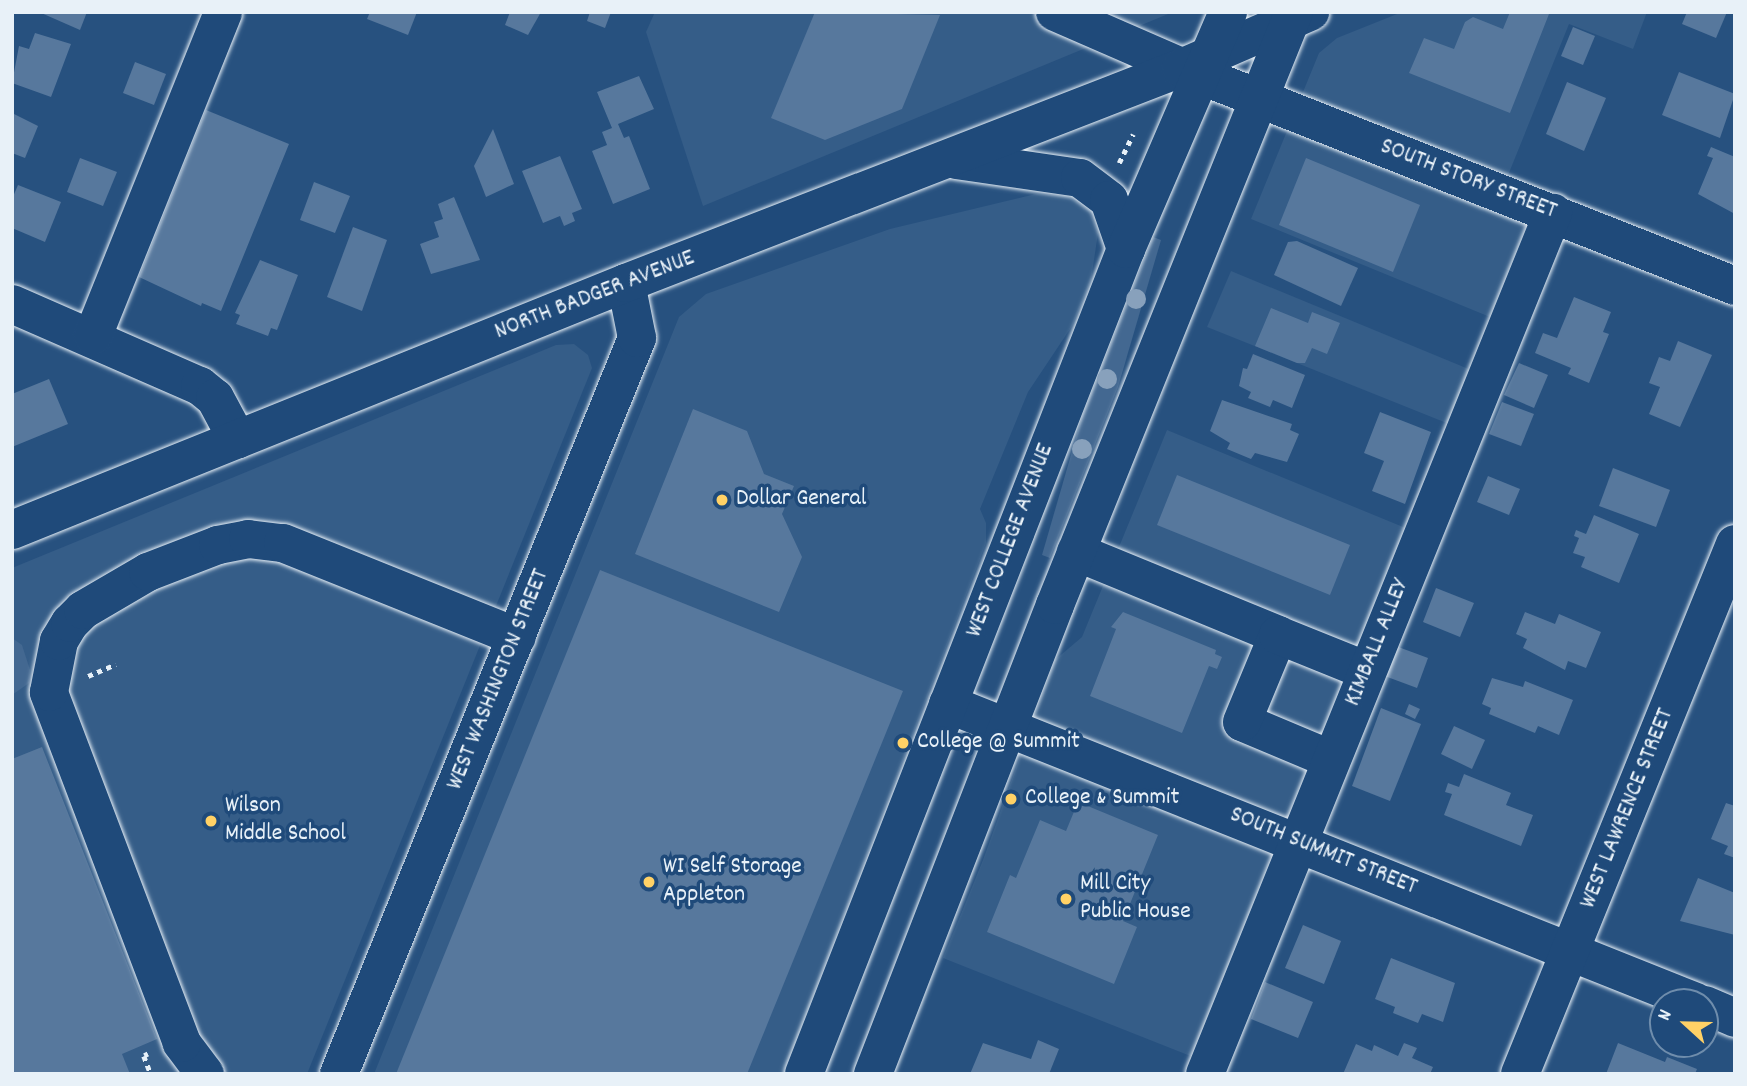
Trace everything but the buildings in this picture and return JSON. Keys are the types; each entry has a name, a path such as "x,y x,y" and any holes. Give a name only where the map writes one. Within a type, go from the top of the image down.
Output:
{"main road":[{"path":"93,336 223,12"},
{"name":"SOUTH STORY STREET","path":"1055,12 1198,66 1258,97 1735,286"},
{"name":"WEST COLLEGE AVENUE","path":"804,1074 1198,66 1228,12"},
{"path":"873,1074 1007,727 1258,97 1299,15"},
{"name":"NORTH BADGER AVENUE","path":"12,530 626,283 1198,66 1299,15"},
{"path":"950,160 1080,178 1109,200 1126,249"},
{"name":"KIMBALL ALLEY","path":"1205,1074 1330,759 1553,213"},
{"name":"WEST WASHINGTON STREET","path":"340,1074 637,338 626,283"},
{"path":"12,304 93,336 200,387 215,398 237,439"},
{"path":"205,1074 182,1043 49,692 60,641 70,623 83,610 148,572 218,545 248,539 283,543 517,637"},
{"name":"WEST LAWRENCE STREET","path":"1520,1074 1735,544"},
{"path":"1076,552 1367,671"},
{"path":"1278,635 1242,722 1330,759"},
{"name":"SOUTH SUMMIT STREET","path":"948,704 1662,988"}],"path":[{"path":"1116,170 1133,134"}],"shaded area":[{"path":"655,12 1173,12 703,206 646,32"},
{"path":"1402,12 1647,12 1633,49 1569,24 1494,210 1527,224 1490,317 1251,219 1319,53 1337,38"},
{"path":"1036,194 1067,196 1089,210 1098,233 1091,280 1072,326 1028,392 980,509 986,523 986,543 783,1074 374,1074 679,317 706,294 890,229"},
{"path":"1153,237 1161,240 1118,387 1050,558 1042,555 1082,417"},
{"path":"1231,271 1471,370 1449,424 1207,327"},
{"name":"Wilson Middle School","path":"574,344 588,355 592,368 307,1074 12,1074 12,568 556,345"},
{"path":"1167,430 1408,529 1198,1059 943,958 983,860 1055,660 1082,637"},
{"path":"12,638 22,645 30,670 29,683 12,695"}],"place":[{"name":"Dollar General","path":"722,500"},
{"name":"College @ Summit","path":"903,743"},
{"name":"College & Summit","path":"1011,799"},
{"name":"Wilson Middle School","path":"211,821"},
{"name":"WI Self Storage Appleton","path":"649,882"},
{"name":"Mill City Public House","path":"1066,899"}]}
